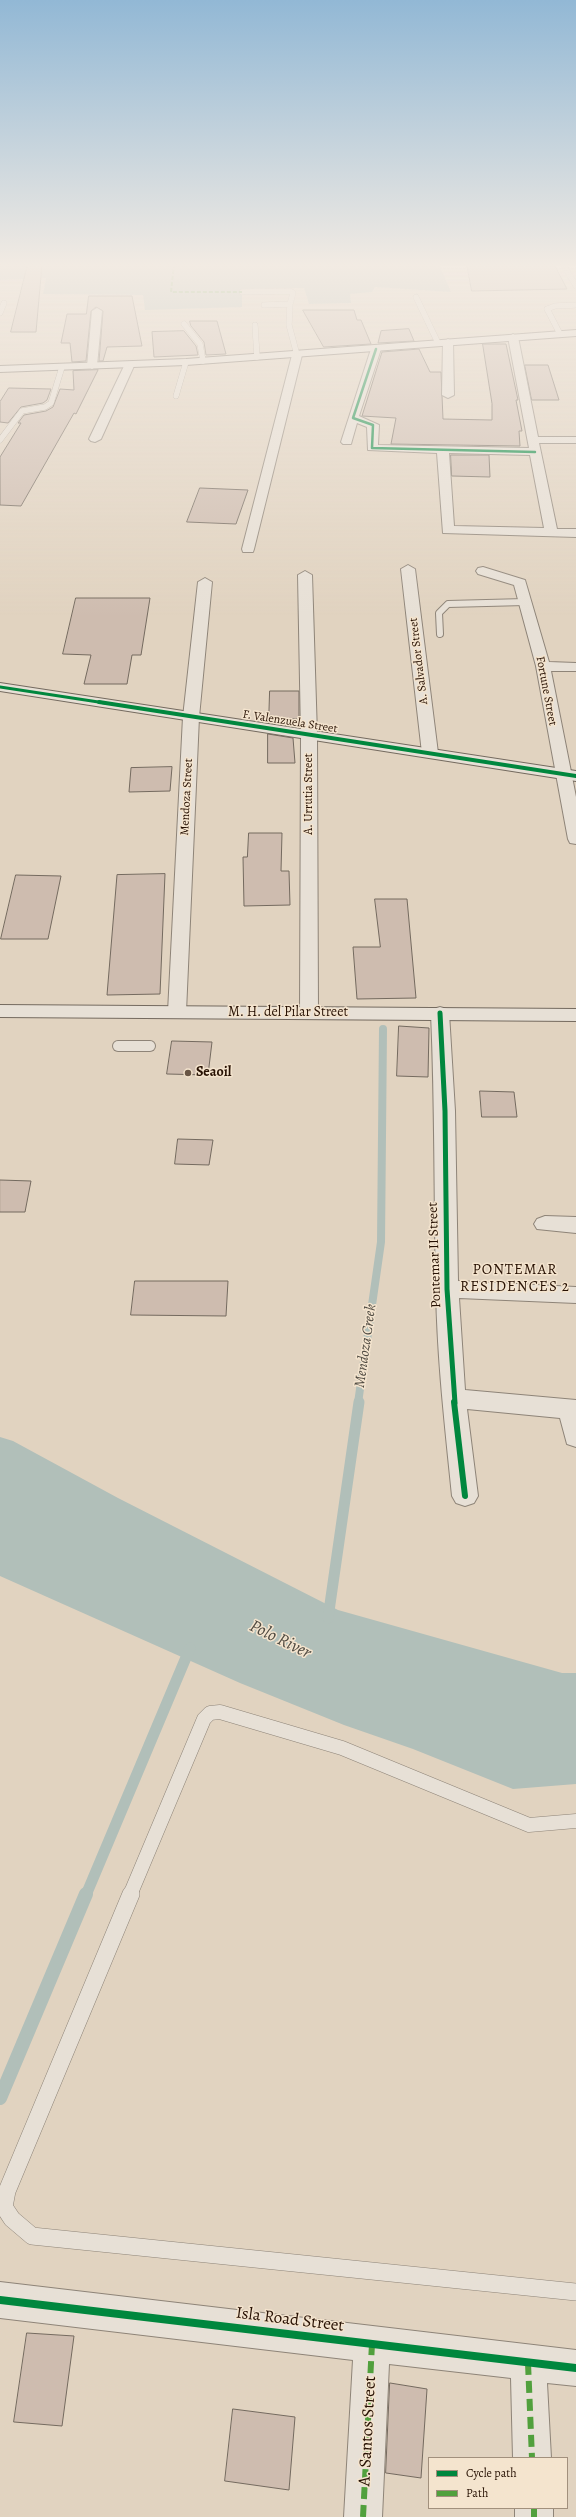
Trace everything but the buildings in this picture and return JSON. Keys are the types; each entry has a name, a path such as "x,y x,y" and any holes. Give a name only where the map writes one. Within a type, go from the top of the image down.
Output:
{"street":[{"path":"95,440 122,381"},
{"path":"248,549 290,381"},
{"path":"347,442 365,381"},
{"path":"447,381 448,395"},
{"path":"522,381 550,533"},
{"path":"353,418 373,425 372,448 443,450 534,446 576,440"},
{"path":"443,450 448,530 576,533"},
{"name":"A. Salvador Street","path":"408,569 430,753"},
{"name":"Fortune Street","path":"483,571 518,581 526,602 569,775 576,839"},
{"name":"A. Urrutia Street","path":"305,575 309,735 309,1013"},
{"name":"Mendoza Street","path":"177,1012 191,716 205,582"},
{"path":"542,666 576,666"},
{"name":"F. Valenzuela Street","path":"0,687 569,775"},
{"name":"M. H. del Pilar Street","path":"0,1011 576,1015"},
{"name":"Pontemar II Street","path":"440,1013 445,1111 447,1289 454,1398 465,1496"},
{"path":"545,1224 576,1225"},
{"path":"447,1289 576,1295"},
{"path":"454,1398 573,1410 576,1437"},
{"name":"Isla Road Street","path":"0,2300 576,2368"},
{"name":"A. Santos Street","path":"363,2517 372,2344"},
{"path":"528,2363 532,2457"}],"lane":[{"path":"0,440 22,411 26,409 44,407 51,403 58,381"},
{"path":"176,396 180,381"},
{"path":"440,634 438,613 441,608 448,604 526,602"},
{"path":"118,1046 150,1046"},
{"path":"576,1821 529,1825 342,1748 220,1712 210,1713 201,1727 8,2191 4,2207 12,2219 32,2236 576,2292"}],"water":[{"name":"Polo River","path":"0,1437 13,1441 118,1498 338,1610 562,1673 576,1673 576,1784 513,1789 413,1749 344,1725 240,1683 0,1576"}],"waterway":[{"name":"Mendoza Creek","path":"358,1403 381,1242 383,1029"},
{"name":"Mendoza Creek","path":"328,1618 359,1402"},
{"path":"86,1895 190,1648"},
{"path":"0,2098 86,1894"}],"marked path":[{"path":"363,2517 372,2344"},
{"path":"528,2363 532,2457"},
{"path":"534,2509 534,2517"}],"cycle path":[{"path":"365,381 353,418 373,425 372,448 535,452"},
{"path":"0,687 576,776"},
{"path":"440,1013 445,1111 447,1289 454,1398 465,1496"},
{"path":"0,2300 576,2368"}],"place":[{"name":"Seaoil","path":"188,1073"}],"district":[{"name":"PONTEMAR RESIDENCES 2","path":"515,1278"}]}
